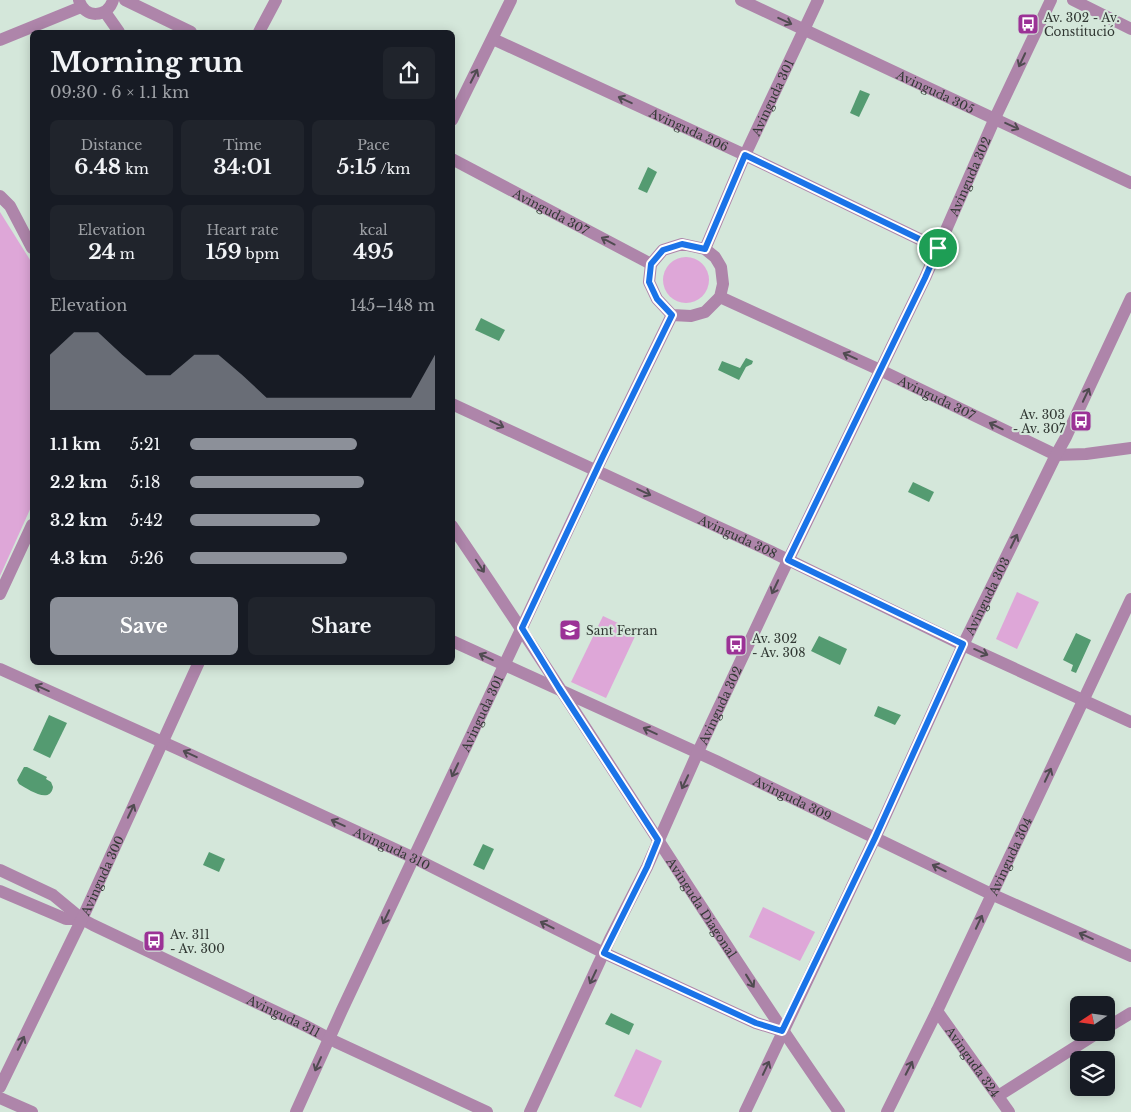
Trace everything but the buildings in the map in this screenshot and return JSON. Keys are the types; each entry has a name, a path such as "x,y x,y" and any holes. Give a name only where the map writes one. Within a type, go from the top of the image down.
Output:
{"street":[{"path":"0,40 80,3 88,13 105,12 110,8 113,0"},
{"path":"125,0 187,30"},
{"path":"260,30 276,0"},
{"path":"455,114 511,0"},
{"name":"Avinguda 305","path":"741,0 1131,183"},
{"name":"Avinguda 301","path":"705,249 745,155 818,0"},
{"name":"Avinguda 302","path":"530,1112 604,953 647,867 697,754 788,560 925,278 995,118 1051,0"},
{"path":"1073,0 1131,29"},
{"path":"105,12 118,30"},
{"name":"Avinguda 306","path":"493,39 745,155 938,248"},
{"name":"Avinguda 307","path":"455,161 651,264"},
{"path":"0,196 10,206 30,244"},
{"path":"682,244 705,249 715,257 721,267 723,284 720,297 705,312 691,316 672,315 657,299 649,282 651,264 663,250 682,244"},
{"name":"Avinguda 307","path":"720,297 880,370 1056,455 1086,454 1131,448"},
{"name":"Avinguda 303","path":"745,1112 875,838 963,644 1072,423 1131,298"},
{"name":"Avinguda 301","path":"296,1112 596,470 672,315"},
{"name":"Avinguda 308","path":"455,405 1131,722"},
{"path":"0,594 30,529"},
{"name":"Avinguda Diagonal","path":"455,530 522,628 782,1031 839,1112"},
{"name":"Avinguda 304","path":"887,1112 937,1011 1084,700 1128,613 1131,599"},
{"name":"Avinguda 309","path":"455,642 559,688 991,894 1131,956"},
{"name":"Avinguda 300","path":"0,1087 82,919 199,665"},
{"name":"Avinguda 310","path":"0,670 414,858 604,953 756,1023 782,1031"},
{"path":"0,870 53,895 82,919"},
{"path":"0,891 66,919 82,919"},
{"name":"Avinguda 311","path":"82,919 330,1039 487,1112"},
{"name":"Avinguda 324","path":"937,1011 1009,1112"},
{"path":"1115,1023 1131,1013"},
{"path":"998,1096 1086,1041"},
{"path":"0,1098 32,1112"}],"shaded area":[{"path":"860,90 870,94 859,117 850,113"},
{"path":"648,167 657,172 647,193 638,189"},
{"path":"0,212 30,260 30,509 0,576"},
{"path":"681,257 691,257 703,263 708,271 708,289 703,297 695,302 681,303 673,300 666,293 663,285 663,275 666,267 673,260"},
{"path":"481,318 505,330 499,341 475,330"},
{"path":"746,358 753,361 752,364 746,367 739,380 718,370 722,361 740,368"},
{"path":"913,482 934,492 929,502 908,492"},
{"path":"1017,592 1039,602 1017,649 996,639"},
{"path":"603,616 637,632 606,698 571,682"},
{"path":"1076,633 1091,640 1076,673 1071,671 1073,665 1063,660"},
{"path":"819,636 847,649 840,665 811,651"},
{"path":"878,706 901,715 895,725 874,716"},
{"path":"49,715 67,723 50,758 33,750"},
{"path":"24,767 47,777 46,779 51,782 53,787 48,795 38,794 19,784 17,780"},
{"path":"483,844 494,849 484,870 473,865"},
{"path":"209,852 225,859 219,872 203,865"},
{"path":"763,907 815,932 800,961 749,937"},
{"path":"611,1013 634,1024 629,1035 605,1024"},
{"path":"636,1049 662,1061 641,1108 614,1096"}],"place":[{"name":"Av. 302 - Av. Constitució","path":"1028,24"},
{"name":"Av. 303 - Av. 307","path":"1081,421"},
{"name":"Sant Ferran","path":"570,630"},
{"name":"Av. 302 - Av. 308","path":"736,645"},
{"name":"Av. 311 - Av. 300","path":"154,941"}],"route":[{"path":"745,155 938,248 788,560 963,644 875,838 782,1031 756,1023 604,953 647,867 658,840 522,628 672,315 657,299 649,282 651,264 663,250 682,244 705,249 745,155"}]}
